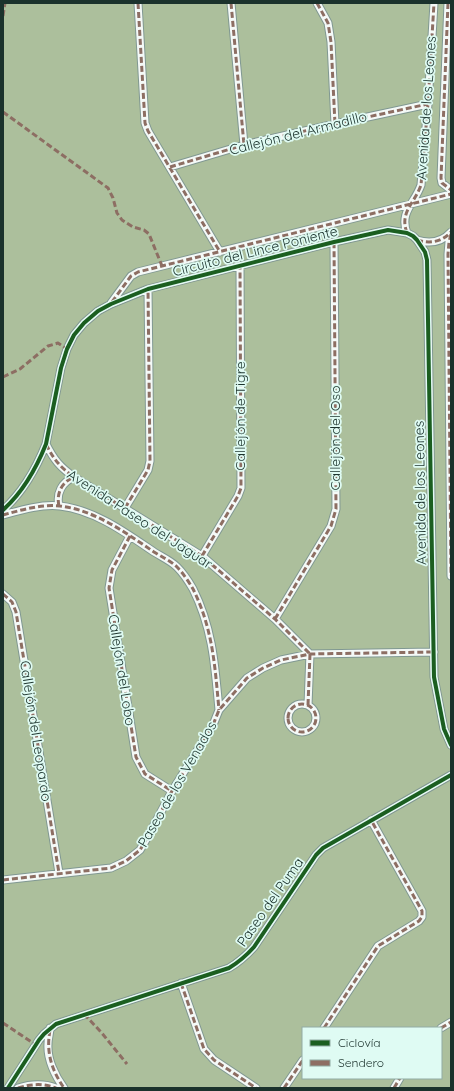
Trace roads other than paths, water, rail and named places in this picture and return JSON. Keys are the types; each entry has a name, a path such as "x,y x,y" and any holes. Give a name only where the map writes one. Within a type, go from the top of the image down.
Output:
{"street":[{"path":"138,3 145,123 148,131 220,252"},
{"path":"231,3 244,145"},
{"path":"317,3 328,23 332,42 335,124"},
{"name":"Avenida de los Leones","path":"407,233 404,219 421,185 428,104 434,3"},
{"name":"Avenida de los Leones","path":"448,3 441,178 442,183 451,190"},
{"name":"Callejón del Armadillo","path":"170,168 244,145 428,104"},
{"name":"Circuito del Lince Poniente","path":"111,304 131,276 138,272 451,194"},
{"name":"Circuito del Lince Poniente","path":"111,304 148,289 334,242 388,230 407,233"},
{"path":"407,233 417,240 426,242 436,242 445,238 451,233"},
{"path":"451,233 448,254 451,576"},
{"name":"Avenida de los Leones","path":"417,240 425,252 427,260 434,676 444,729 451,745"},
{"name":"Callejón del Oso","path":"275,619 331,526 336,509 334,242"},
{"name":"Callejón de Tigre","path":"202,556 238,496 240,488 240,266"},
{"path":"125,508 148,470 150,461 148,289"},
{"path":"3,510 21,491 42,455 46,444 61,368 67,349 74,335 84,323 98,311 111,304"},
{"name":"Avenida Paseo del Jaguar","path":"46,444 60,467 202,556 275,619 310,654"},
{"path":"59,506 58,497 60,489 66,482 74,477"},
{"name":"Avenida Paseo del Jaguar","path":"3,515 29,508 59,506 72,508 92,514 130,536 176,566 192,588 206,619 214,652 219,710"},
{"name":"Callejón del Lobo","path":"130,536 112,570 109,588 136,757 145,774 172,791"},
{"name":"Callejón del Leopardo","path":"3,594 12,602 16,612 59,873"},
{"name":"Paseo de los Venados","path":"3,880 111,868 122,864 135,855 148,838 172,791 213,725 219,710 248,678 264,668 282,660 310,654 434,652"},
{"path":"308,705 300,704 293,707 288,714 288,722 296,731 307,732 316,723 316,715 308,705 310,654"},
{"name":"Paseo del Puma","path":"8,1088 39,1040 50,1028 63,1020 229,968 238,963 246,956 319,851 451,775"},
{"path":"325,1027 378,946 419,921 422,917 422,911 371,820"},
{"path":"181,983 204,1050 214,1060 256,1088"},
{"path":"442,1027 451,1022"},
{"path":"50,1028 48,1044 50,1058 58,1080 64,1088"},
{"path":"284,1088 302,1061"},
{"path":"394,1088 399,1079"},
{"path":"18,1088 32,1084 43,1084 56,1088"}]}
